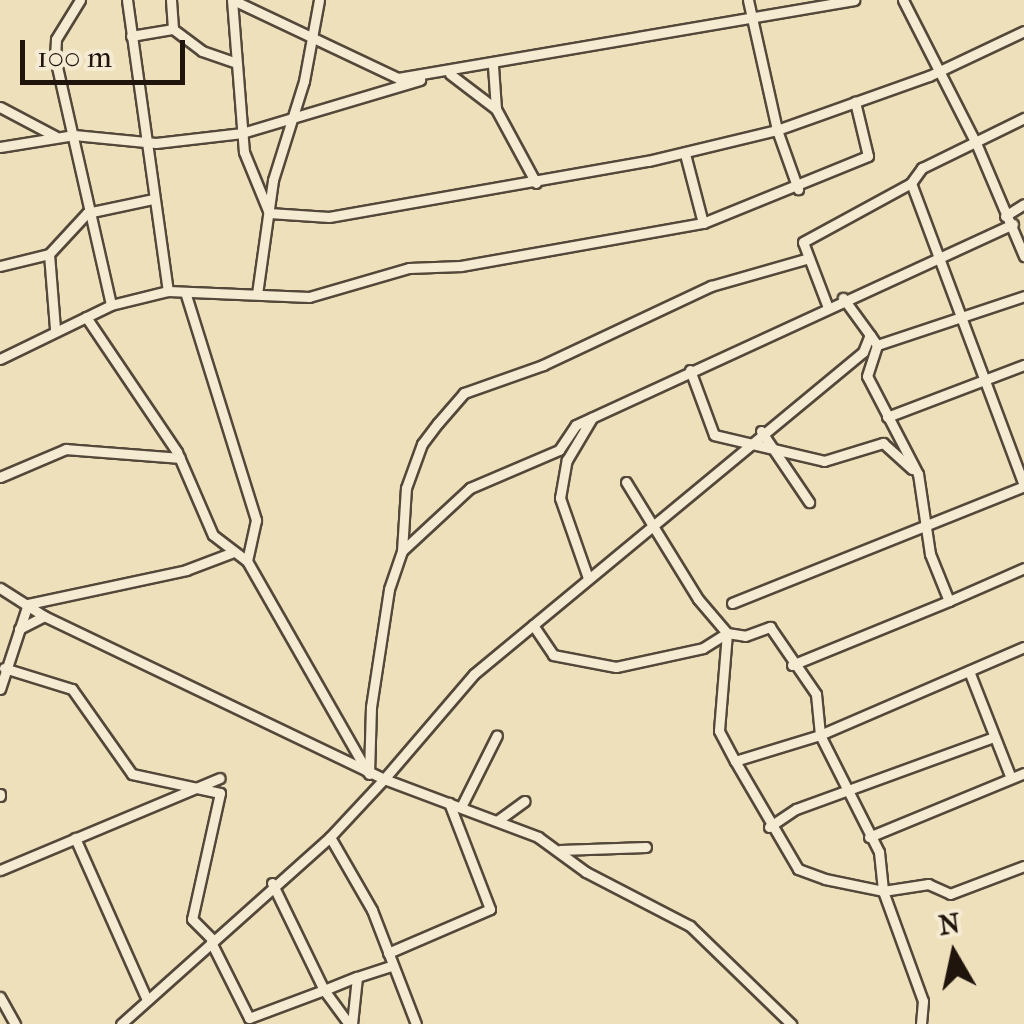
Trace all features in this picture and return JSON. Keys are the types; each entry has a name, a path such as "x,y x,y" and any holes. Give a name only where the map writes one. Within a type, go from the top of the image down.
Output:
{"street":[{"path":"80,0 56,39 55,58 111,306"},
{"path":"127,0 143,143 168,291"},
{"path":"171,0 173,28 202,51 236,62"},
{"path":"270,213 242,133 233,0 312,32 368,69 427,78"},
{"path":"257,294 286,124 300,97 318,0"},
{"path":"748,0 777,130 798,189"},
{"path":"0,147 74,135 143,143 242,133 286,124 427,78 854,0"},
{"path":"903,0 976,143 1024,256"},
{"path":"131,36 173,28"},
{"path":"270,213 349,217 685,154 777,130 855,102 938,71 1024,31"},
{"path":"493,66 496,109"},
{"path":"450,74 496,109 536,183"},
{"path":"0,359 54,329 111,306 168,291 186,295 309,297 409,268 461,266 703,223 798,189 868,156 855,102"},
{"path":"0,106 57,137"},
{"path":"827,305 806,259 804,242 911,183 922,168 1024,118"},
{"path":"685,154 703,223"},
{"path":"732,603 1024,486 980,380 911,183"},
{"path":"0,266 49,254 87,213 153,199"},
{"path":"402,551 470,488 510,465 559,450 576,426 827,305 940,258 1009,220 1024,204"},
{"path":"49,254 54,329"},
{"path":"369,774 374,686 389,588 402,551 413,465 464,393 543,365 712,286 806,259"},
{"path":"186,295 256,520 247,561"},
{"path":"877,346 1024,296"},
{"path":"843,298 877,346"},
{"path":"86,317 180,458 213,536 231,553 247,561 369,774"},
{"path":"121,1024 272,883 330,837 466,682 761,431 862,352 870,335"},
{"path":"877,346 866,376 918,474 930,526 930,554 948,600"},
{"path":"887,417 1024,365"},
{"path":"690,370 714,435 824,461 883,443 918,474"},
{"path":"588,578 560,498 567,460 593,417"},
{"path":"761,431 809,502"},
{"path":"0,476 66,449 180,458"},
{"path":"626,482 698,599 727,633 746,636 770,627 792,665 816,694 820,735 844,790 879,852 883,891 923,1001 920,1024"},
{"path":"28,604 186,570 231,553"},
{"path":"792,665 1024,568"},
{"path":"0,588 44,616 369,774 497,821 560,850 586,872 690,926 791,1024"},
{"path":"0,689 2,663 28,604"},
{"path":"19,629 44,616"},
{"path":"533,625 553,655 616,667 704,648 727,633"},
{"path":"727,633 718,731 769,828 798,868 883,891 928,884 950,894 1024,866"},
{"path":"735,761 820,735 1024,647"},
{"path":"2,663 72,689 132,774 196,784 220,793 192,919 212,941 251,1021 284,999 324,990 391,966"},
{"path":"970,671 992,738 1011,778"},
{"path":"461,808 497,735"},
{"path":"769,828 844,790 992,738"},
{"path":"869,837 1024,773"},
{"path":"0,870 196,784 220,778"},
{"path":"497,821 525,801"},
{"path":"388,953 490,909 448,803"},
{"path":"330,837 372,910 416,1024"},
{"path":"75,838 147,1000"},
{"path":"560,850 646,847"},
{"path":"272,883 324,990 351,1024"},
{"path":"351,1024 357,977"},
{"path":"0,997 15,1024"}]}
